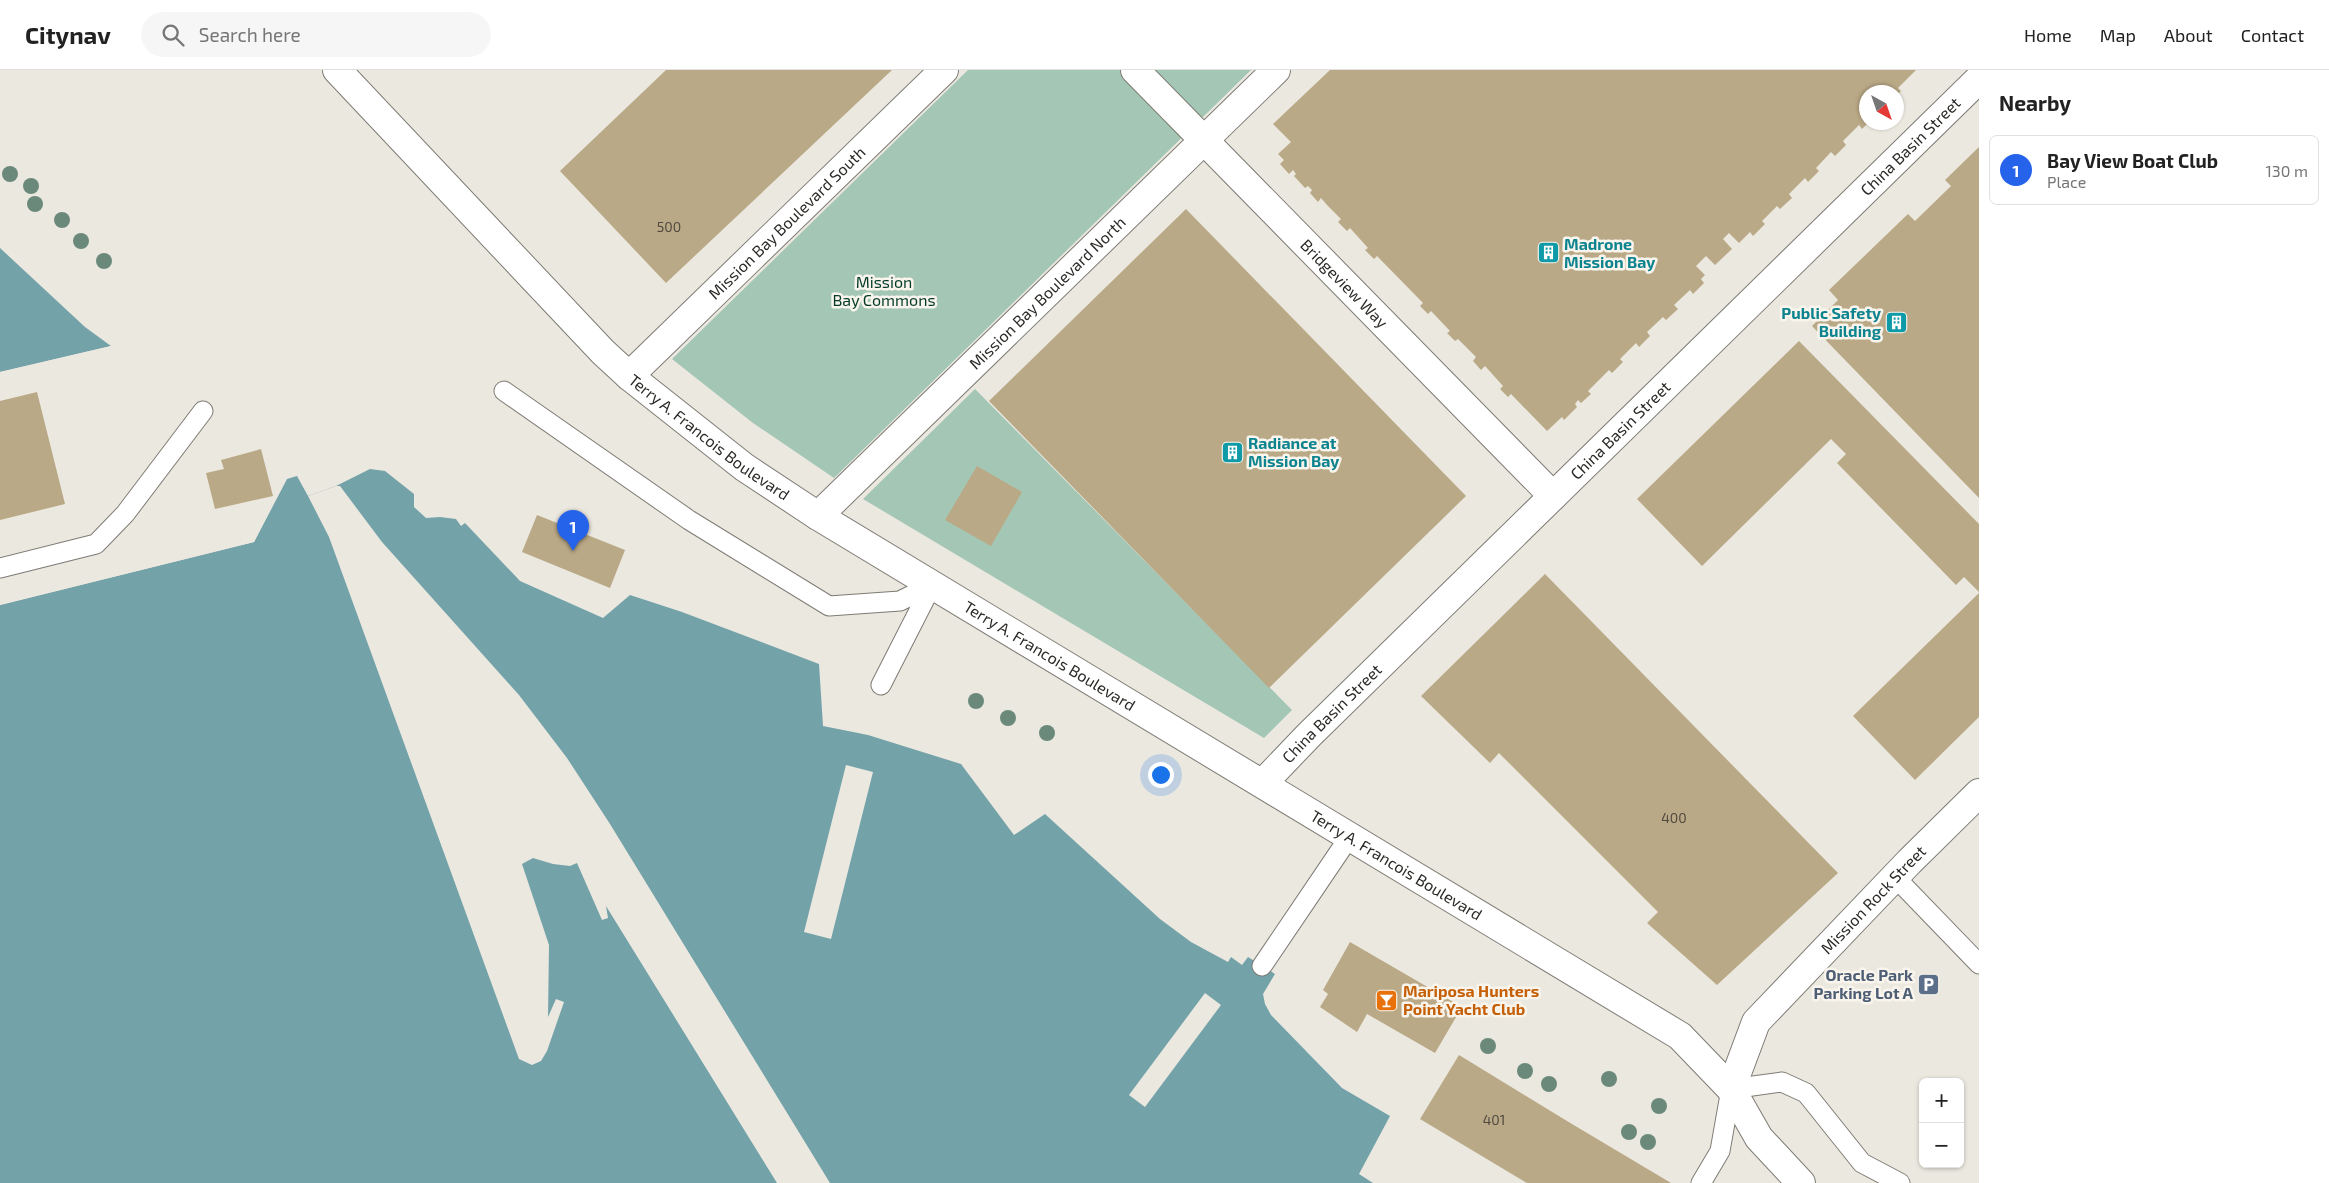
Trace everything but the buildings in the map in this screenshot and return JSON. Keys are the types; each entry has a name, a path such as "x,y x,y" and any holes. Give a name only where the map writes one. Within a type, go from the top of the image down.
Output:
{"street":[{"name":"Terry A. Francois Boulevard","path":"337,70 604,352 630,376 744,467 818,516 1680,1036 1731,1089 1759,1138 1801,1183"},
{"name":"Mission Bay Boulevard South","path":"630,376 944,70"},
{"name":"Bridgeview Way","path":"1135,70 1552,496"},
{"name":"Mission Bay Boulevard North","path":"818,516 1276,70"},
{"name":"China Basin Street","path":"1263,783 1308,735 1979,79"},
{"name":"Mission Rock Street","path":"1731,1089 1756,1022 1895,877 1979,793"}],"lane":[{"path":"504,391 689,520 829,606 900,601 932,585"},
{"path":"0,568 96,544 125,514 203,411"},
{"path":"881,685 932,585"},
{"path":"1262,966 1350,836"},
{"path":"1895,877 1979,964"},
{"path":"1701,1183 1720,1151 1731,1089 1782,1082 1806,1093 1862,1163 1900,1183"}],"green space":[{"name":"Mission Bay Commons","path":"968,70 1251,70 834,478 753,423 672,359"},
{"path":"975,389 1292,710 1264,738 863,499"}],"water":[{"path":"0,248 85,327 111,346 0,372"},
{"path":"370,469 385,471 414,494 414,507 426,518 456,519 461,526 465,523 520,581 603,618 630,595 682,612 819,664 823,726 868,735 961,764 1014,835 1045,814 1160,919 1191,942 1228,962 1231,957 1242,965 1248,957 1275,974 1263,994 1265,1004 1271,1015 1342,1088 1390,1116 1359,1174 1373,1183 0,1183 0,605 254,542 287,479 297,476 308,496 336,486"}],"pier":[{"path":"113,347 0,375 0,372"},
{"path":"288,476 254,542 0,605 0,602 253,540 285,478"},
{"path":"340,486 382,542 519,695 567,758 610,824 830,1183 777,1183 606,906 608,918 602,920 577,863 570,866 553,864 533,858 522,864 549,945 548,1017 556,999 564,1002 547,1051 541,1061 532,1065 519,1059 329,537 308,496"},
{"path":"846,765 873,772 831,939 804,932"},
{"path":"1205,993 1221,1005 1145,1107 1129,1095"}],"place":[{"name":"Madrone Mission Bay","path":"1548,253"},
{"name":"Public Safety Building","path":"1897,322"},
{"name":"Radiance at Mission Bay","path":"1232,452"},
{"name":"Bay View Boat Club","path":"573,551"},
{"name":"Oracle Park Parking Lot A","path":"1929,984"},
{"name":"Mariposa Hunters Point Yacht Club","path":"1387,1000"}]}
